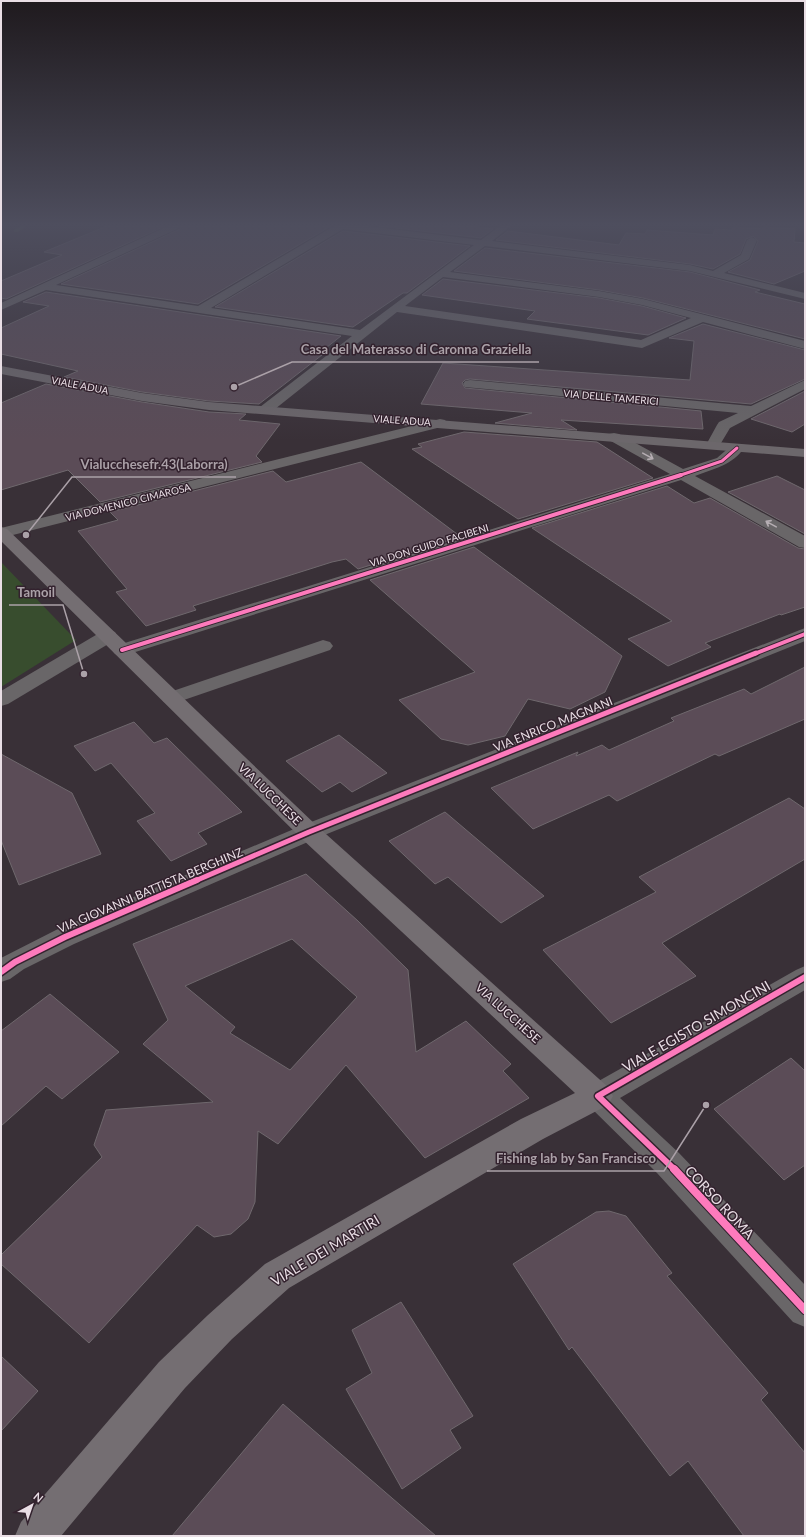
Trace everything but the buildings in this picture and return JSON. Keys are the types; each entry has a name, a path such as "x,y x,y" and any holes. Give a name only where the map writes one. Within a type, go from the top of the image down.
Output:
{"main road":[{"name":"VIALE ADUA","path":"1,370 142,397 209,406 440,423 805,453"},
{"name":"VIA LUCCHESE","path":"1,533 309,832 598,1096"},
{"name":"VIALE DEI MARTIRI","path":"35,1536 172,1375 220,1327 277,1276 532,1129 598,1096"}],"street":[{"path":"1,307 21,298"},
{"path":"117,298 363,334"},
{"path":"200,310 220,298"},
{"path":"265,410 409,298"},
{"path":"619,298 704,317 805,345"},
{"path":"395,308 642,344 704,317"},
{"name":"VIA DELLE TAMERICI","path":"470,384 752,410"},
{"path":"713,445 724,425 805,384"},
{"name":"VIA DOMENICO CIMAROSA","path":"1,533 440,423"},
{"path":"614,437 805,543"},
{"name":"VIA DON GUIDO FACIBENI","path":"1,700 115,643 682,475 722,461 737,448"},
{"name":"VIA ENRICO MAGNANI","path":"309,832 805,634"},
{"path":"171,698 323,646"},
{"name":"VIA GIOVANNI BATTISTA BERGHINZ","path":"1,972 15,962 65,937 309,832"},
{"name":"VIALE EGISTO SIMONCINI","path":"598,1096 805,977"},
{"name":"CORSO ROMA","path":"598,1096 668,1163 805,1310"}],"green space":[{"path":"1,562 76,640 1,687"}],"cycle path":[{"path":"122,650 682,475 722,461 737,448"},
{"path":"1,972 15,962 65,937 309,832 805,634"},
{"path":"805,977 598,1096 668,1163 805,1310"}],"place":[{"name":"Casa del Materasso di Caronna Graziella","path":"234,387"},
{"name":"Vialucchesefr.43(Laborra)","path":"26,535"},
{"name":"Tamoil","path":"84,674"},
{"name":"Fishing lab by San Francisco","path":"706,1105"}]}
